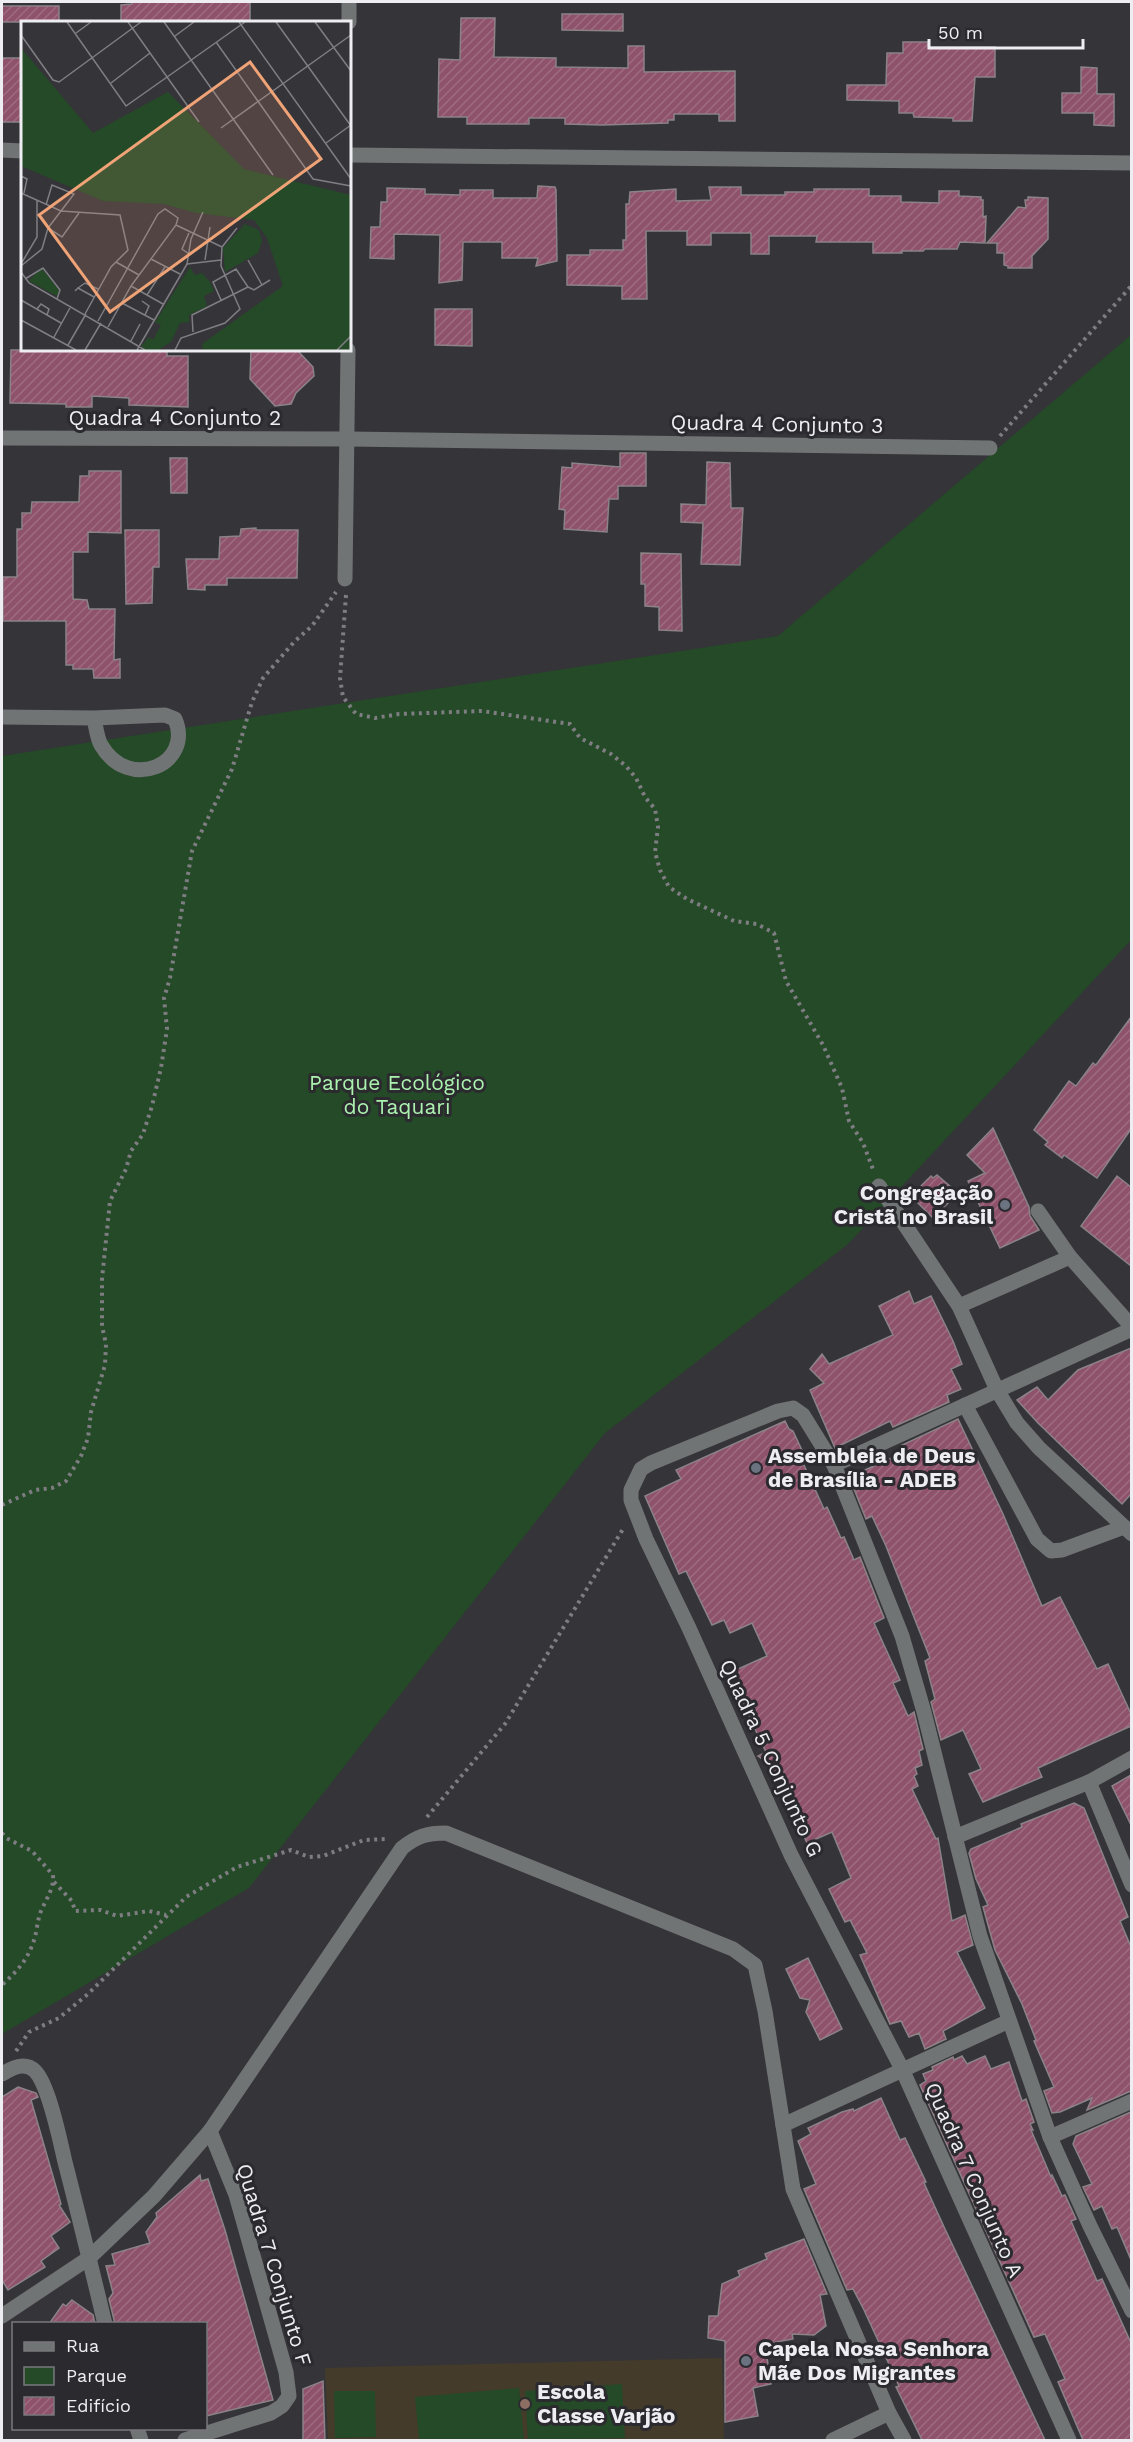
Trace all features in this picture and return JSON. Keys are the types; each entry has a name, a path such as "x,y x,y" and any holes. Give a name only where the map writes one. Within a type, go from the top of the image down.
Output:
{"street":[{"path":"349,2 349,21"},
{"path":"2,150 21,151"},
{"path":"351,155 1131,163"},
{"path":"345,579 348,351"},
{"name":"Quadra 4 Conjunto 2","path":"2,438 348,440"},
{"name":"Quadra 4 Conjunto 3","path":"348,440 990,448"},
{"path":"2,717 94,718 165,715 175,719 179,729 175,746 167,761 151,770 133,770 115,762 100,744 94,718"},
{"path":"879,1186 959,1306 997,1390 1017,1423 1039,1448 1128,1530"},
{"path":"1038,1211 1070,1257 1131,1328 834,1465 902,1636 980,1936 1050,2137 1090,2226 1130,2302"},
{"path":"959,1306 1070,1257"},
{"path":"965,1405 1037,1539 1045,1546 1052,1551 1062,1550 1128,1530"},
{"name":"Quadra 5 Conjunto G","path":"834,1465 799,1410 793,1408 778,1411 651,1463 641,1469 631,1490 631,1500 791,1855 902,2069"},
{"path":"955,1837 1089,1782 1131,1758"},
{"path":"1089,1782 1131,1885"},
{"path":"2,2316 89,2258 154,2196 210,2131 402,1848 415,1838 428,1833 446,1833 733,1949 755,1965 765,2010 793,2189 889,2413 904,2440"},
{"path":"902,2069 1009,2021"},
{"path":"8,2071 30,2067 42,2080 57,2128 105,2322"},
{"name":"Quadra 7 Conjunto A","path":"783,2125 902,2069 1069,2440"},
{"path":"1050,2137 1131,2101"},
{"name":"Quadra 7 Conjunto F","path":"185,2440 271,2413 282,2406 289,2396 286,2372 236,2195 210,2131"},
{"path":"833,2440 889,2413"}],"path":[{"path":"990,448 1131,285"},
{"path":"345,579 346,608 340,678 343,697 356,714 375,718 399,714 482,711 570,724 580,738 611,754 626,766 655,809 658,827 655,852 660,870 669,887 687,899 734,921 757,924 774,933 786,981 831,1061 842,1088 849,1121 863,1143 879,1186"},
{"path":"2,1505 35,1490 52,1488 66,1481 81,1456 88,1438 91,1412 105,1365 102,1279 110,1202 126,1169 131,1151 143,1134 159,1078 166,1029 164,998 170,978 192,851 228,777 252,702 263,678 294,642 312,626 345,579"},
{"path":"424,1821 505,1724 634,1511"},
{"path":"2,1833 6,1838 32,1851 53,1875 53,1887 41,1911 33,1943 13,1976 2,1985"},
{"path":"8,2071 16,2048 29,2032 59,2018 88,1994 186,1897 237,1867 291,1850 309,1857 323,1856 364,1840 389,1839 402,1848"},
{"path":"53,1882 72,1901 75,1911 100,1910 117,1916 149,1911 166,1915"}],"shaded area":[{"name":"Escola Classe Varjão","path":"722,2358 724,2440 328,2440 325,2368"}],"green space":[{"name":"Parque Ecológico do Taquari","path":"1131,335 1131,940 848,1244 605,1433 249,1888 2,2034 2,756 778,636"},
{"path":"622,2384 625,2438 528,2440 525,2391"},
{"path":"519,2388 524,2440 419,2440 415,2397"},
{"path":"334,2391 375,2391 376,2437 335,2438"}],"building":[{"path":"132,2 250,2 250,21 121,21 121,5 132,4"},
{"path":"2,6 59,6 59,21 2,22"},
{"path":"562,14 623,14 623,31 562,30"},
{"path":"461,18 495,18 494,57 556,58 556,67 628,68 628,46 644,46 644,72 735,71 735,121 719,121 719,114 674,114 674,120 668,120 668,123 602,125 565,124 565,118 529,118 529,124 467,124 467,117 438,117 439,59 460,60"},
{"path":"903,42 928,42 928,47 995,47 995,77 975,77 972,121 914,117 913,113 899,113 899,101 847,100 847,85 886,85 887,53 903,53"},
{"path":"2,58 21,58 21,122 2,122"},
{"path":"1081,67 1097,68 1097,94 1114,94 1114,126 1094,125 1094,113 1062,113 1062,93 1081,93"},
{"path":"538,186 555,187 556,190 557,261 536,266 538,258 502,258 502,242 463,242 462,280 439,283 440,235 394,234 394,259 370,258 371,227 380,227 381,202 387,202 387,188 425,189 425,194 460,195 460,190 493,190 493,198 537,198"},
{"path":"709,187 741,187 741,195 785,195 785,192 814,192 814,189 869,189 869,196 901,196 901,202 939,203 939,191 959,191 959,196 981,197 983,200 983,217 986,216 985,243 960,242 957,249 873,253 873,242 816,242 817,236 769,236 769,254 751,254 751,233 711,233 711,245 687,245 687,231 646,231 647,299 622,299 622,286 567,285 567,255 590,255 590,250 623,250 623,240 626,240 626,204 629,204 630,192 676,189 676,201 711,200"},
{"path":"1028,197 1048,198 1048,239 1032,256 1032,268 1008,268 1004,265 1004,253 997,253 997,243 987,243 1018,207 1026,208 1025,200 1028,200"},
{"path":"435,309 472,309 472,346 435,345"},
{"path":"11,350 167,351 167,356 188,356 188,407 129,405 129,398 92,396 92,407 10,403"},
{"path":"251,351 298,351 313,367 314,376 296,393 291,404 275,406 250,379"},
{"path":"620,453 646,453 646,486 618,486 618,499 609,499 607,532 564,529 565,510 559,509 562,467 572,468 572,463 620,467"},
{"path":"170,458 187,458 187,493 171,493"},
{"path":"707,462 730,463 731,508 743,508 740,565 701,564 703,523 681,522 681,504 706,505"},
{"path":"89,471 121,471 121,533 88,532 88,552 73,552 73,599 87,600 89,609 115,609 114,660 120,659 120,678 94,678 93,669 73,669 73,665 66,665 66,621 3,621 3,577 17,577 17,529 22,529 22,513 31,513 32,502 79,502 80,476 89,476"},
{"path":"256,528 256,530 298,530 297,578 227,578 227,585 205,585 205,590 188,589 186,559 219,559 220,537 240,536 241,529"},
{"path":"125,530 159,530 159,567 153,567 152,603 126,604"},
{"path":"641,553 681,554 682,631 659,630 659,607 645,606 645,584 641,584"},
{"path":"1131,1017 1131,1129 1097,1178 1064,1155 1062,1158 1045,1145 1048,1142 1034,1130 1069,1081 1076,1086 1093,1063 1096,1065"},
{"name":"Congregação Cristã no Brasil","path":"993,1128 1029,1207 1030,1216 1039,1230 1000,1248 968,1181 985,1173 967,1155"},
{"path":"937,1175 958,1193 933,1218 911,1196 931,1176 933,1178"},
{"path":"1117,1176 1131,1187 1131,1266 1081,1226"},
{"path":"909,1291 914,1304 931,1296 962,1364 951,1369 961,1389 947,1395 949,1402 893,1427 890,1421 835,1448 810,1390 824,1383 810,1369 822,1354 829,1364 893,1335 879,1306"},
{"path":"1131,1348 1131,1494 1122,1504 1017,1400 1037,1387 1048,1400 1078,1370"},
{"path":"958,1419 1003,1514 1042,1606 1060,1597 1097,1669 1108,1664 1131,1714 1131,1726 1038,1768 1042,1777 983,1802 969,1774 981,1769 963,1730 941,1740 931,1702 935,1699 925,1661 930,1658 886,1546 872,1516 866,1519 850,1479 857,1477 856,1474 903,1453 900,1446"},
{"path":"785,1421 789,1429 793,1431 807,1461 803,1463 824,1509 827,1507 854,1560 860,1557 884,1618 874,1623 900,1680 893,1683 908,1716 914,1712 923,1749 919,1751 922,1765 915,1768 917,1774 914,1776 918,1786 912,1789 936,1839 938,1838 952,1921 965,1915 973,1945 957,1952 985,2008 943,2031 946,2039 925,2049 919,2033 909,2037 901,2021 890,2024 860,1955 867,1953 850,1920 845,1922 829,1889 851,1878 832,1832 807,1843 777,1776 767,1762 758,1756 766,1752 734,1685 737,1684 731,1672 767,1656 752,1623 730,1633 724,1620 712,1625 686,1571 679,1574 645,1496 681,1479 676,1470"},
{"path":"1131,1775 1131,1825 1112,1786"},
{"path":"1074,1803 1084,1808 1128,1917 1120,1921 1131,1947 1131,2091 1087,2110 1092,2098 1060,2112 1052,2113 1044,2091 1054,2087 1034,2041 1036,2040 1022,2004 995,1950 983,1907 988,1905 976,1879 969,1853 971,1849 1022,1827 1021,1824"},
{"path":"808,1958 842,2029 820,2040 806,2012 810,2000 800,1998 786,1969"},
{"path":"962,2056 967,2064 985,2056 991,2069 1009,2062 1022,2101 1026,2099 1034,2122 1030,2124 1033,2130 1031,2130 1051,2177 1052,2175 1062,2196 1065,2195 1076,2219 1071,2221 1097,2281 1102,2279 1131,2343 1131,2440 1083,2440 1058,2382 1065,2379 1045,2334 1034,2337 920,2085 926,2081 923,2074 933,2070 932,2067 953,2057 954,2060"},
{"path":"18,2087 36,2093 38,2097 31,2100 61,2204 59,2205 70,2222 51,2236 59,2248 41,2261 45,2267 8,2290 2,2280 2,2097"},
{"path":"881,2098 900,2140 905,2138 945,2229 1045,2440 922,2440 896,2387 899,2386 864,2310 853,2289 847,2290 804,2189 816,2184 798,2141 811,2134 808,2128 842,2112 853,2109 854,2111"},
{"path":"1131,2112 1131,2260 1117,2227 1112,2229 1102,2206 1094,2210 1083,2187 1092,2184 1073,2144 1076,2136"},
{"path":"200,2175 201,2181 208,2179 225,2230 273,2400 207,2416 207,2322 115,2322 109,2299 113,2293 106,2266 115,2265 112,2254 150,2243 146,2232 157,2217 156,2213"},
{"path":"804,2239 827,2294 820,2295 826,2326 814,2335 792,2334 793,2339 765,2344 771,2384 753,2388 758,2416 725,2422 725,2341 708,2338 709,2316 718,2316 722,2284 740,2276 738,2271 767,2259 765,2254"},
{"path":"72,2300 93,2315 95,2322 50,2322 63,2304 66,2306"},
{"path":"323,2381 325,2440 303,2440 303,2389"}],"place":[{"name":"Congregação Cristã no Brasil","path":"1005,1205"},
{"name":"Assembleia de Deus de Brasília - ADEB","path":"756,1468"},
{"name":"Capela Nossa Senhora Mãe Dos Migrantes","path":"746,2361"},
{"name":"Escola Classe Varjão","path":"525,2404"}]}
